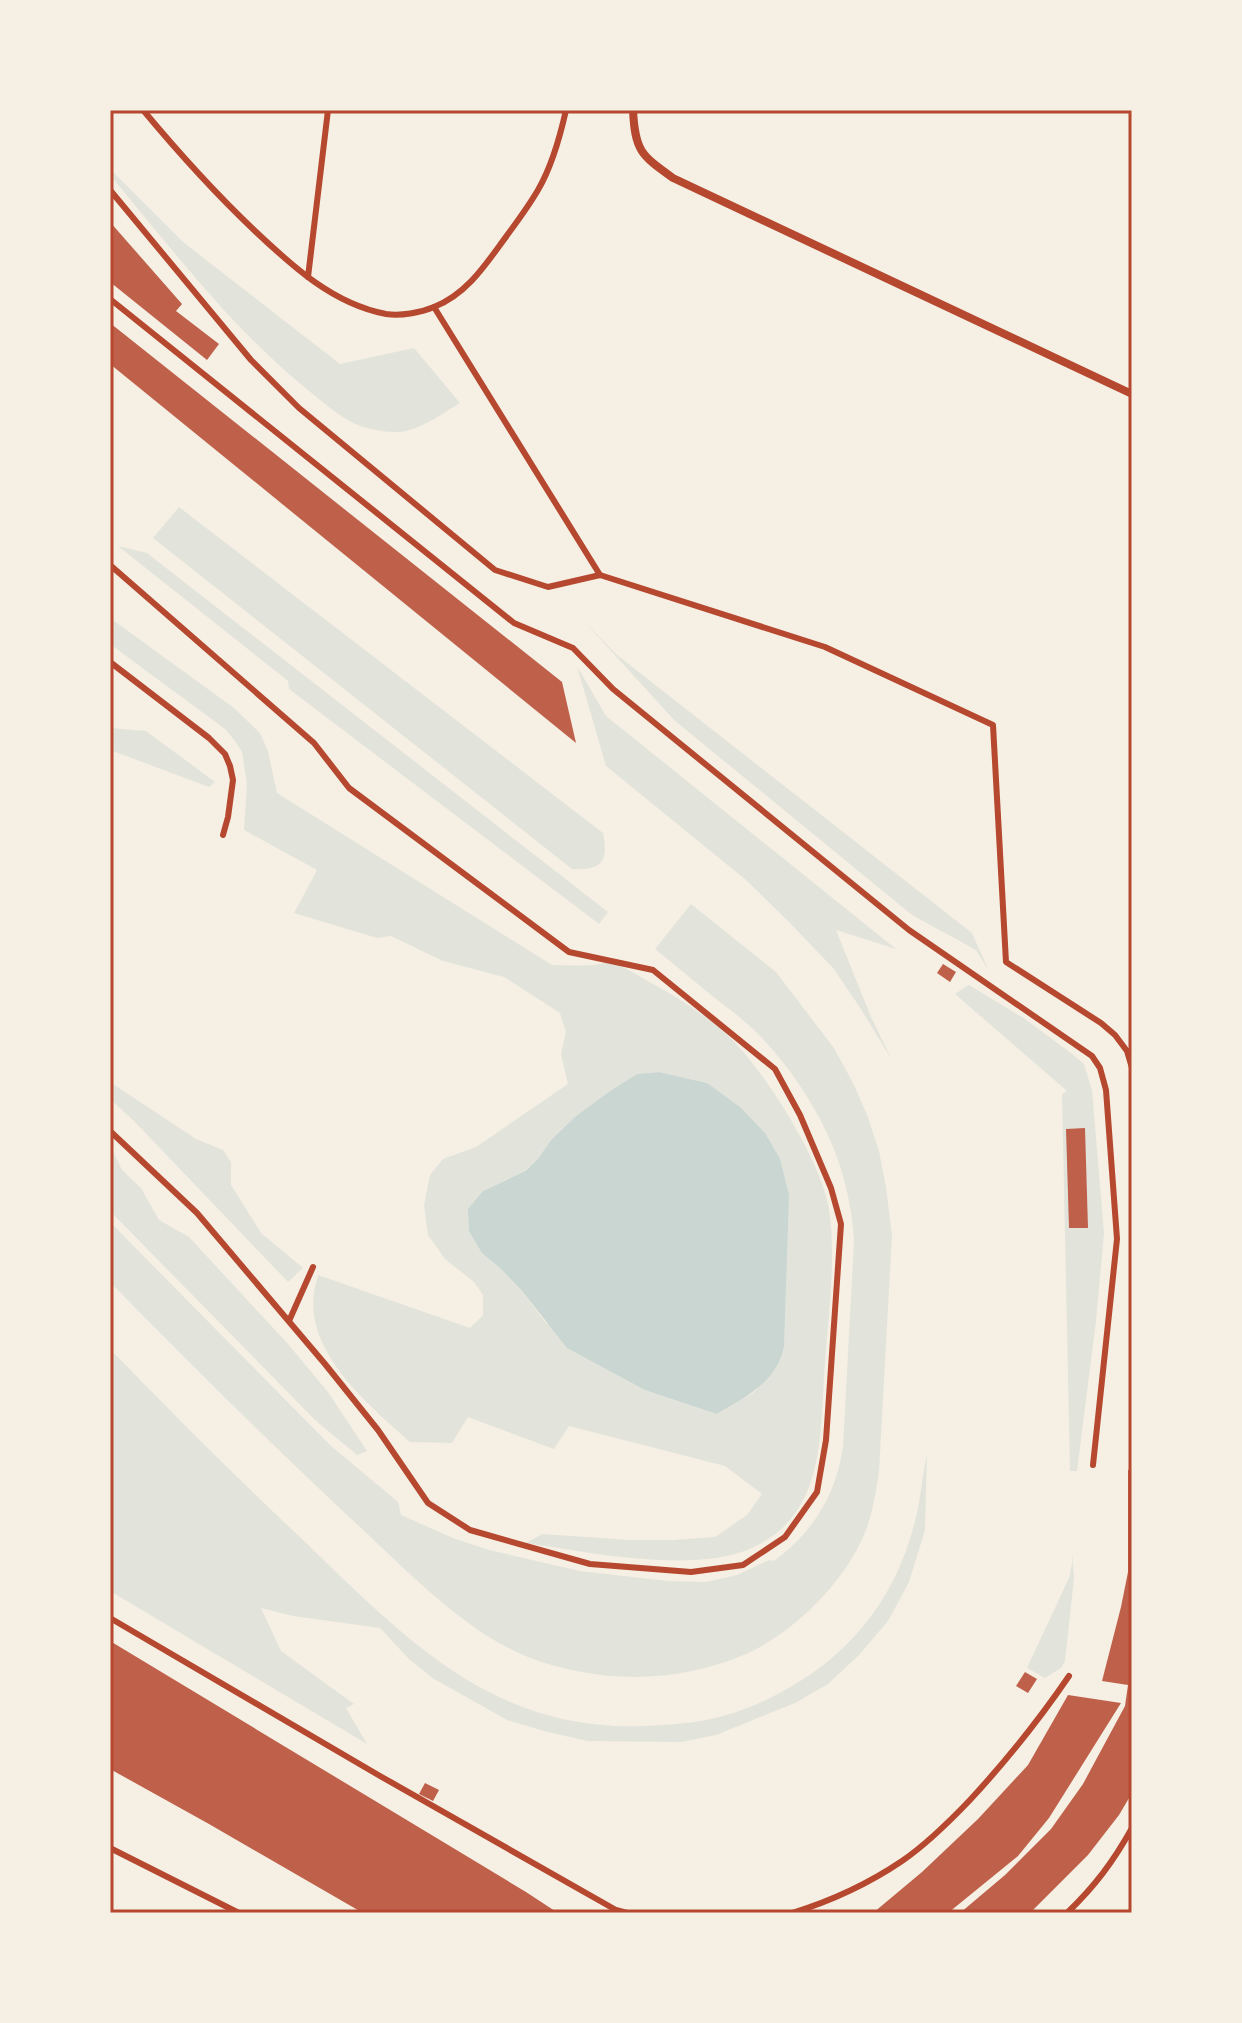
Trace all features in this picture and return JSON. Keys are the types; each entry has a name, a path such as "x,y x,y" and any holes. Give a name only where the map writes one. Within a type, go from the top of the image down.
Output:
{"street":[{"path":"633,110 633,128 646,158 673,178 1132,394"}],"lane":[{"path":"143,110 215,194 298,270 343,298 390,314 414,313 434,307 468,286 538,190 553,157 566,110"},
{"path":"308,277 328,110"},
{"path":"110,190 251,360 299,408 495,570 548,587 600,575 825,647 993,725 1006,962 1101,1023 1127,1051 1132,1068"},
{"path":"110,299 514,623 573,648 613,689 909,930 1092,1056 1100,1068 1106,1090 1117,1239 1093,1465"},
{"path":"434,307 600,575"},
{"path":"110,565 314,743 349,788 569,952 653,970 775,1069 800,1115 831,1188 841,1224 826,1440 817,1492 785,1537 743,1565 691,1572 590,1564 470,1530 428,1503 378,1430 197,1213 110,1131"},
{"path":"110,662 209,738 225,754 233,780 223,835"},
{"path":"289,1321 313,1267"},
{"path":"110,1618 394,1784 616,1910 627,1913"},
{"path":"792,1913 863,1885 904,1860 947,1824 1032,1729 1069,1676"},
{"path":"1067,1913 1115,1859 1132,1828"},
{"path":"110,1848 239,1913"}],"shaded area":[{"path":"110,169 183,242 340,364 414,348 460,403 428,422 402,432 371,429 344,418 276,363 226,312 110,175"},
{"path":"179,507 603,833 605,851 601,863 590,868 572,869 153,538"},
{"path":"118,546 147,553 608,912 599,924 289,689 288,681"},
{"path":"110,618 234,708 260,733 268,751 277,793 552,965 610,963 634,973 681,1000 721,1029 753,1064 787,1113 814,1164 824,1188 831,1229 831,1293 818,1452 805,1497 793,1516 776,1533 754,1547 703,1559 642,1559 526,1543 542,1534 630,1540 715,1537 747,1515 762,1494 725,1466 569,1426 554,1449 468,1417 452,1443 410,1442 344,1377 330,1358 314,1316 314,1291 318,1275 470,1328 483,1315 483,1295 474,1282 445,1259 428,1235 424,1205 430,1175 443,1159 476,1147 568,1084 561,1054 566,1032 560,1013 504,977 443,961 391,936 377,938 294,913 317,870 244,830 247,784 242,752 235,741 225,729 110,644","holes":["659,1072 707,1083 763,1382 754,1392 717,1414 682,1401 546,1323 523,1292 482,1253 483,1191 524,1171 576,1116 637,1074"]},
{"path":"583,620 617,655 972,933 989,971 976,950 912,915 674,720"},
{"path":"577,666 606,716 896,949 836,930 892,1060 833,968 790,923 746,880 606,766"},
{"path":"110,728 146,731 215,782 209,787 110,750"},
{"path":"691,904 776,972 834,1048 868,1117 879,1151 892,1235 879,1472 871,1516 857,1549 833,1585 783,1632 746,1654 693,1671 637,1677 610,1676 555,1666 505,1646 461,1618 419,1582 265,1437 110,1282 110,1222 330,1445 398,1502 401,1515 489,1550 580,1571 706,1582 737,1575 769,1560 774,1561 811,1525 828,1497 840,1464 854,1241 851,1212 837,1158 826,1132 814,1107 782,1061 748,1025 655,949"},
{"path":"969,985 1025,1019 1084,1064 1092,1090 1104,1233 1077,1471 1070,1471 1062,1094 1067,1091 955,994"},
{"path":"659,1072 707,1083 740,1107 765,1133 780,1159 789,1195 784,1346 780,1359 759,1387 717,1414 645,1390 567,1348 523,1292 482,1253 469,1231 468,1209 483,1191 525,1171 576,1116 610,1091 637,1074"},
{"path":"110,1082 196,1139 223,1150 231,1162 231,1185 261,1233 303,1268 288,1282 110,1099"},
{"path":"110,1145 122,1170 141,1188 159,1220 189,1237 288,1344 328,1392 367,1451 357,1455 315,1420 110,1211"},
{"path":"110,1349 254,1493 378,1612 416,1644 455,1672 497,1696 542,1713 591,1724 664,1725 726,1715 774,1696 826,1663 867,1621 884,1598 897,1572 917,1513 927,1453 925,1530 909,1582 888,1621 859,1655 828,1684 795,1703 716,1735 681,1742 587,1741 507,1720 434,1679 409,1659 380,1628 293,1616 261,1608 281,1651 354,1704 346,1708 367,1744 110,1591"},
{"path":"1072,1553 1074,1578 1065,1661 1061,1668 1045,1678 1027,1668 1069,1578"}],"building":[{"path":"110,222 182,304 176,311 219,344 207,360 110,282"},
{"path":"110,323 562,682 576,743 110,364"},
{"path":"943,964 956,972 950,982 937,973"},
{"path":"1085,1128 1088,1228 1069,1228 1066,1129"},
{"path":"1132,1469 1132,1793 1088,1855 1030,1913 960,1913 1005,1875 1051,1829 1083,1784 1125,1706 1128,1685 1102,1681 1128,1572 1128,1470"},
{"path":"110,1641 558,1913 363,1913 110,1769"},
{"path":"1025,1672 1037,1679 1028,1693 1016,1686"},
{"path":"1068,1695 1121,1703 1049,1818 1018,1856 948,1913 873,1913 978,1819 1028,1765"},
{"path":"425,1783 439,1790 433,1801 419,1794"}]}
